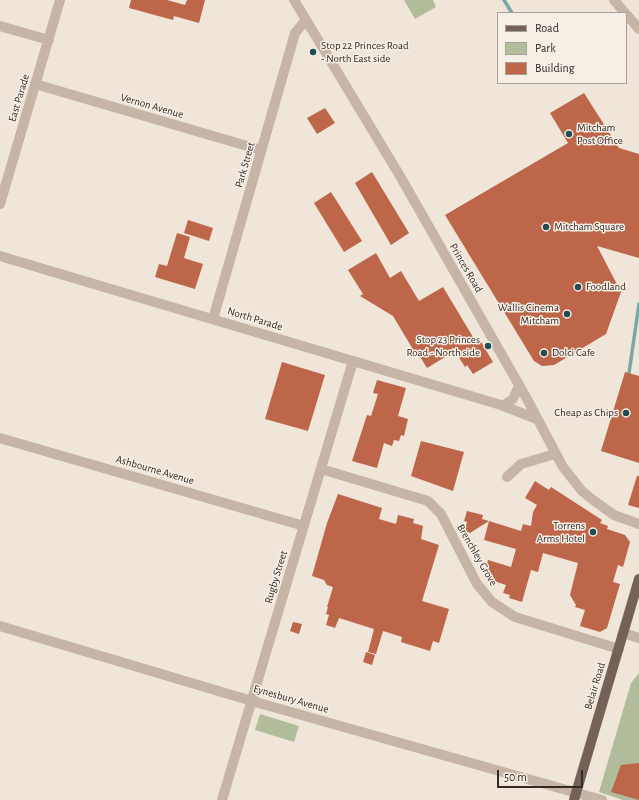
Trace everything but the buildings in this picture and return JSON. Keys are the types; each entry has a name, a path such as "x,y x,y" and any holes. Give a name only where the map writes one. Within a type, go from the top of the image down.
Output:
{"main road":[{"name":"Belair Road","path":"575,796 639,579"}],"street":[{"name":"East Parade","path":"0,204 60,0"},
{"name":"Princes Road","path":"294,0 400,176 519,386 562,467 582,491 614,515 639,524"},
{"path":"614,0 625,12"},
{"path":"627,14 639,29"},
{"name":"Park Street","path":"213,319 296,32 306,20"},
{"path":"0,26 48,40"},
{"name":"Vernon Avenue","path":"35,84 261,150"},
{"name":"North Parade","path":"0,256 502,406 537,419"},
{"name":"Rugby Street","path":"222,800 353,361"},
{"path":"502,406 513,399 519,386"},
{"name":"Ashbourne Avenue","path":"0,438 304,526"},
{"path":"507,477 521,464 555,454"},
{"name":"Brenchley Grove","path":"321,469 428,501 441,514 478,584 492,602 515,617 618,649"},
{"name":"Eynesbury Avenue","path":"0,626 575,796 602,800"},
{"path":"623,633 639,638"}],"green space":[{"path":"404,0 433,0 436,7 415,19"},
{"path":"639,673 639,800 623,800 599,792 631,683"},
{"path":"260,714 299,726 294,742 255,730"}],"waterway":[{"path":"504,0 511,12"},
{"path":"629,373 639,304"}],"place":[{"name":"Stop 22 Princes Road - North East side","path":"313,52"},
{"name":"Mitcham Post Office","path":"569,134"},
{"name":"Mitcham Square","path":"546,227"},
{"name":"Foodland","path":"578,287"},
{"name":"Wallis Cinema Mitcham","path":"567,314"},
{"name":"Stop 23 Princes Road - North side","path":"488,346"},
{"name":"Dolci Cafe","path":"544,353"},
{"name":"Cheap as Chips","path":"626,413"},
{"name":"Torrens Arms Hotel","path":"593,532"}]}
